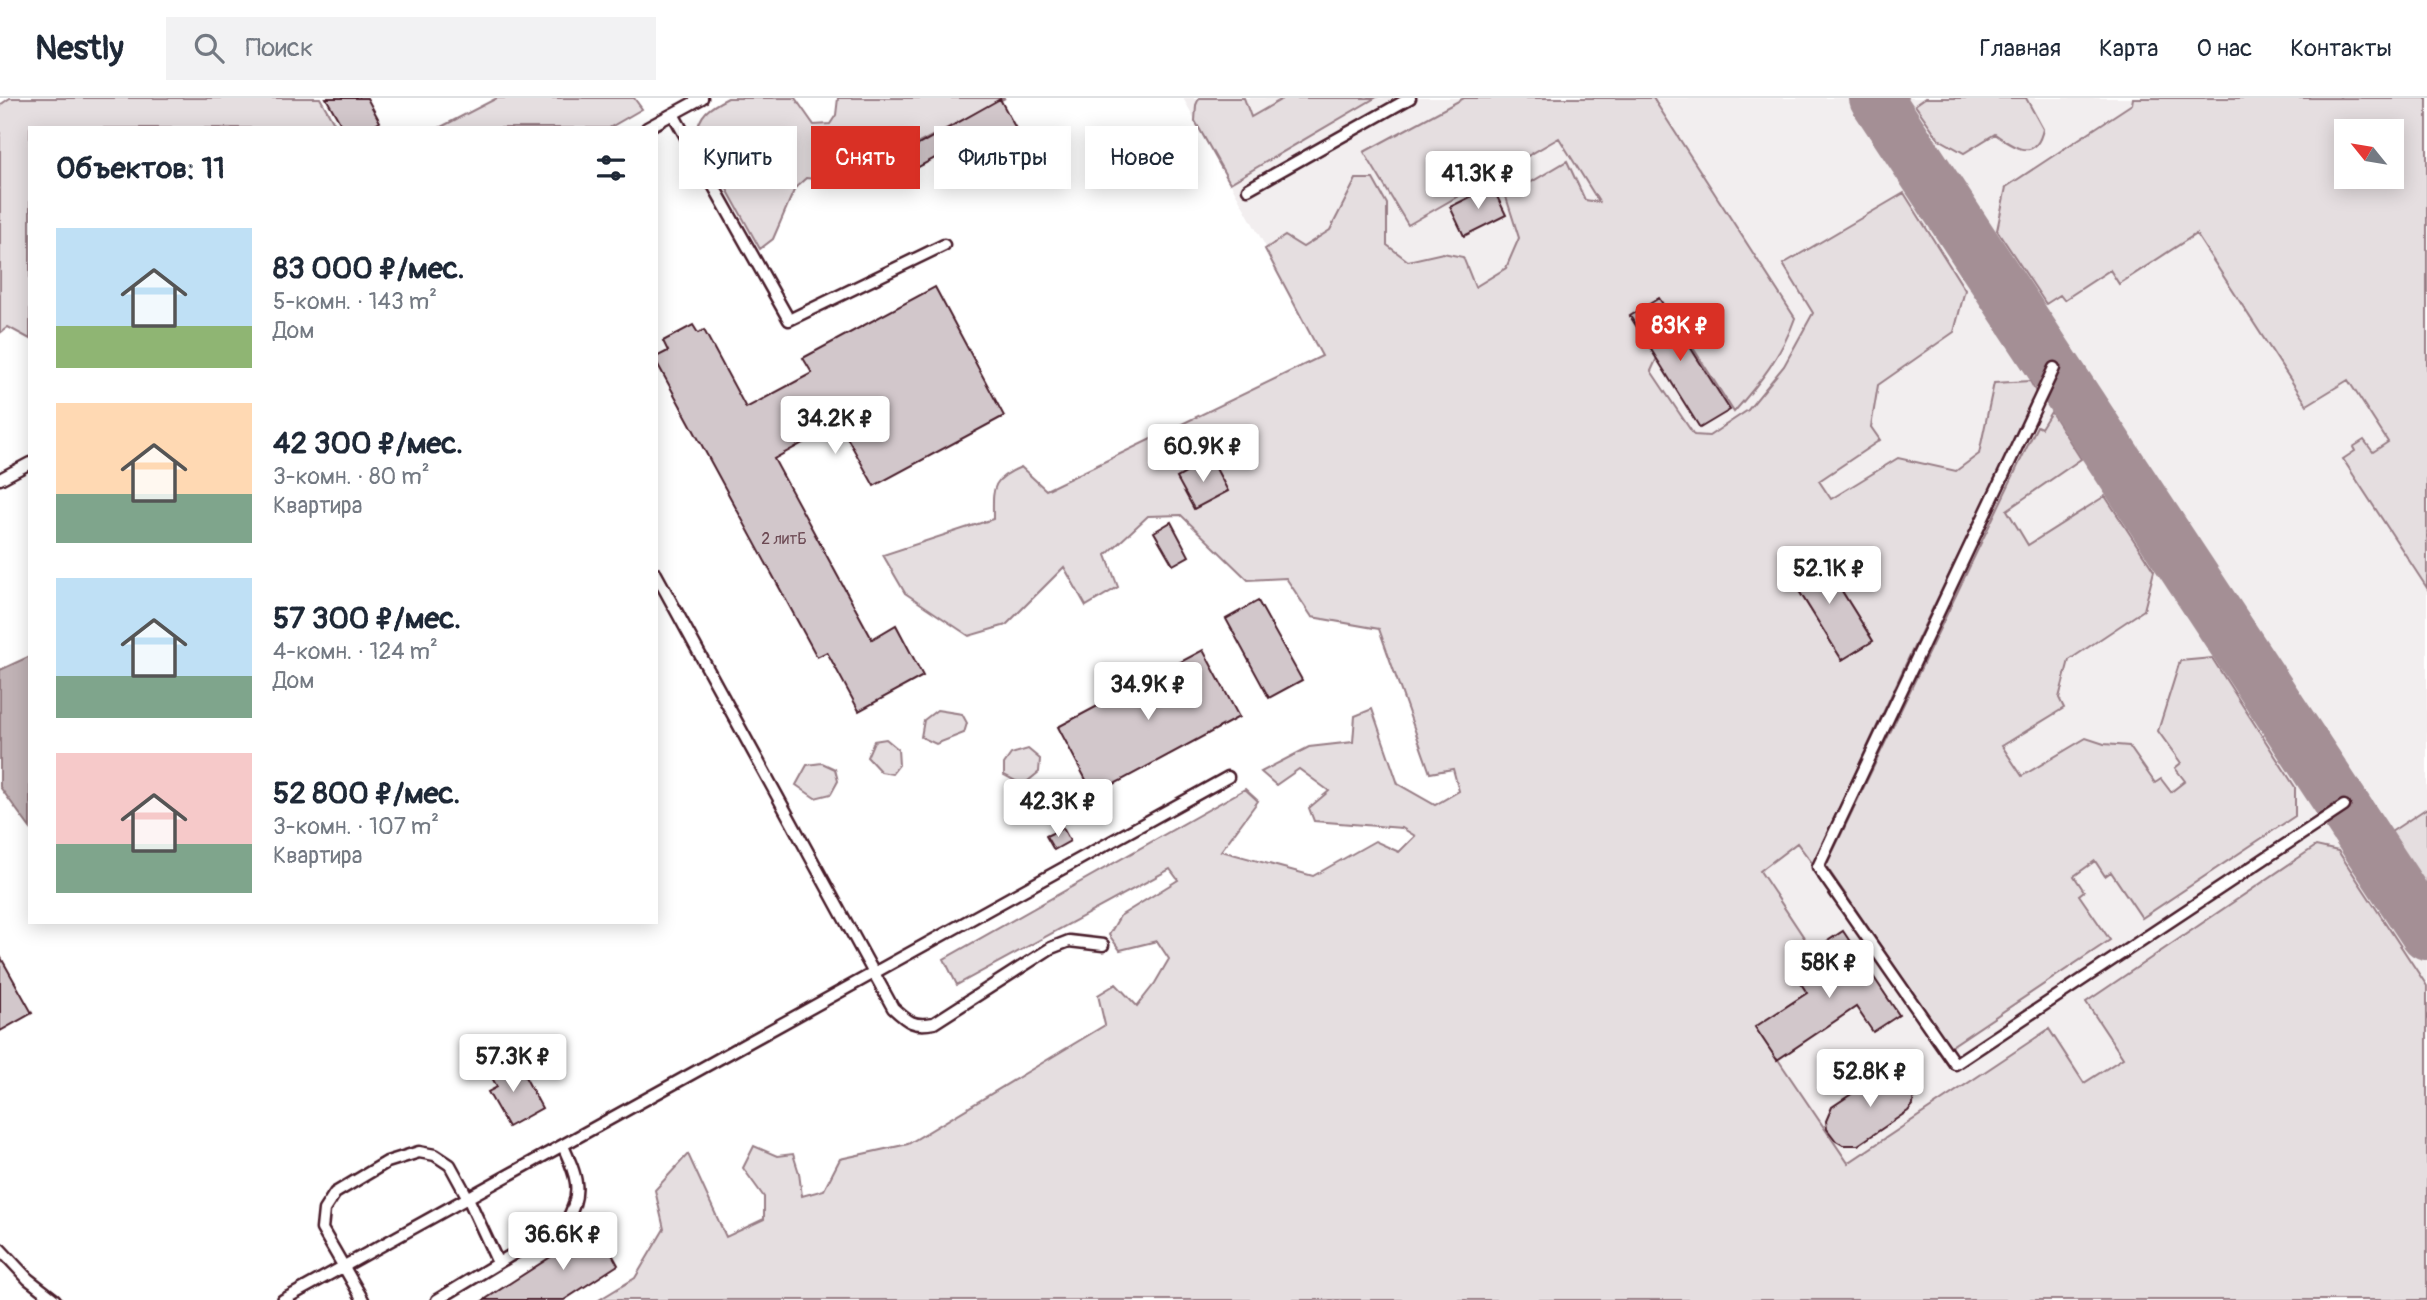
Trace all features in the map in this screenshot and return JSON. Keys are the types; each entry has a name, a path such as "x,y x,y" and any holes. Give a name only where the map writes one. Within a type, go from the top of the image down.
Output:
{"lane":[{"path":"651,126 702,98"},
{"path":"1248,189 1410,98"},
{"path":"673,114 789,320 944,245"},
{"path":"2054,368 1818,867 1955,1065 2344,806"},
{"path":"0,479 28,464"},
{"path":"658,578 893,1008 906,1020 920,1026 934,1023 1051,948 1069,941 1103,945"},
{"path":"283,1300 1228,777"},
{"path":"437,1300 566,1222 573,1211 577,1175 563,1146"},
{"path":"363,1300 322,1230 324,1210 335,1193 387,1162 419,1152 435,1155 450,1165 498,1263"},
{"path":"0,1249 28,1279 55,1300"}],"shaded area":[{"path":"10,98 320,98 336,126 28,126 28,338 8,327 0,333 0,105"},
{"path":"497,98 634,98 642,109 612,126 443,126"},
{"path":"728,98 795,98 814,125 830,124 836,115 838,98 1005,98 951,126 934,126 934,135 920,142 920,126 811,126 811,179 806,178 797,186 797,126 699,126 706,112"},
{"path":"1183,98 2427,98 2427,1300 1825,1300 1397,483"},
{"path":"1199,98 1244,98 1251,117 1284,98 1375,98 1230,183 1195,121"},
{"path":"1464,98 1653,98 1795,318 1784,344 1769,368 1734,412 1670,312 1668,334 1651,371 1694,435 1709,436 1748,410 1784,366 1813,313 1783,264 1904,193 1965,290 1954,332 1878,385 1871,427 1880,440 1819,481 1831,499 1898,458 1956,471 1979,454 1994,383 2030,381 2037,394 1909,657 1813,864 1797,843 1760,871 1813,951 1817,948 1844,989 1807,993 1756,1027 1848,1163 2049,1029 2084,1083 2123,1058 2086,1002 2316,846 2338,851 2427,986 2427,1300 599,1300 635,1278 664,1229 655,1190 688,1154 726,1237 764,1219 764,1197 743,1168 754,1146 777,1156 793,1154 802,1196 824,1190 840,1159 908,1144 1105,1025 1098,995 1116,984 1137,1006 1169,959 1157,941 1120,950 1109,935 1120,916 1178,880 1170,869 957,985 944,959 1245,789 1258,801 1221,851 1313,876 1375,841 1399,852 1415,836 1402,828 1314,821 1309,808 1329,791 1299,769 1276,785 1261,772 1309,747 1353,742 1355,716 1372,709 1398,784 1435,805 1459,791 1453,769 1430,773 1379,629 1312,617 1286,578 1248,580 1181,515 1148,516 1106,555 1118,587 1086,606 1064,567 1006,625 969,636 905,593 883,555 993,519 995,486 1004,476 1021,467 1046,490 1322,356 1265,249 1285,236 1303,247 1330,230 1356,179 1373,179 1387,204 1387,245 1408,261 1443,253 1463,257 1475,287 1506,268 1519,238 1506,197 1567,161 1585,200 1599,202 1559,138 1408,225 1364,152","holes":["1817,551 1873,641 1842,660 1786,570"]},
{"path":"1925,98 2026,98 2043,129 2040,140 2035,146 2023,149 1995,134 1964,153 1939,139 1915,105"},
{"path":"2133,98 2427,98 2427,588 2343,459 2355,451 2353,447 2364,440 2373,452 2388,442 2348,380 2307,405 2196,234 2119,284 2110,270 2064,300 2060,295 2046,304 1997,230 2006,187 2132,104"},
{"path":"727,189 795,189 773,239 760,249"},
{"path":"2051,412 2081,459 2007,510 2028,545 2105,496 2154,571 2144,610 2069,660 2059,698 2064,708 2002,746 2022,776 2086,738 2104,744 2129,746 2155,783 2161,779 2171,792 2185,781 2175,768 2181,763 2158,731 2180,661 2212,658 2295,787 2295,816 2142,918 2111,872 2105,876 2095,861 2074,876 2084,891 2079,895 2110,940 1950,1047 1826,866 2037,426 2041,428"},
{"path":"28,657 28,825 0,787 0,670"},
{"path":"937,710 962,714 967,723 964,733 936,744 921,737 924,720"},
{"path":"886,739 898,749 899,765 892,774 881,772 867,757 874,741"},
{"path":"1028,749 1040,759 1039,772 1023,785 1004,775 1004,764 1011,754"},
{"path":"822,763 835,769 838,781 831,794 815,798 796,785 807,765"},
{"path":"2427,808 2427,888 2391,832"}],"building":[{"path":"326,98 367,98 380,122 373,126 342,126"},
{"path":"1000,99 1015,126 952,126"},
{"path":"934,136 934,159 920,166 920,144"},
{"path":"1492,186 1506,215 1464,236 1450,207"},
{"path":"935,287 1004,416 874,486 839,423 774,459 872,639 896,625 923,676 859,711 827,652 817,657 658,365 658,356 668,351 663,341 693,325 698,333 704,330 746,408 812,373 803,358"},
{"path":"1659,298 1730,410 1700,428 1630,316"},
{"path":"1211,459 1228,491 1194,509 1177,478"},
{"path":"1171,522 1189,556 1173,565 1154,532"},
{"path":"1817,551 1873,641 1842,660 1786,570"},
{"path":"1258,601 1302,680 1269,698 1226,619"},
{"path":"1203,650 1239,717 1094,795 1058,727"},
{"path":"1063,828 1070,841 1054,850 1046,836"},
{"path":"1843,931 1899,1015 1873,1032 1856,1007 1777,1060 1755,1027 1807,993 1800,982 1828,964 1817,948"},
{"path":"0,956 32,1013 0,1031"},
{"path":"516,1060 542,1108 508,1127 488,1092 497,1087 490,1074"},
{"path":"1891,1072 1905,1077 1914,1089 1913,1105 1858,1145 1843,1145 1836,1141 1827,1129 1826,1121 1832,1107 1883,1073"},
{"path":"597,1227 618,1265 564,1300 484,1300"}],"taxiway":[{"path":"1876,98 2427,933"}]}
